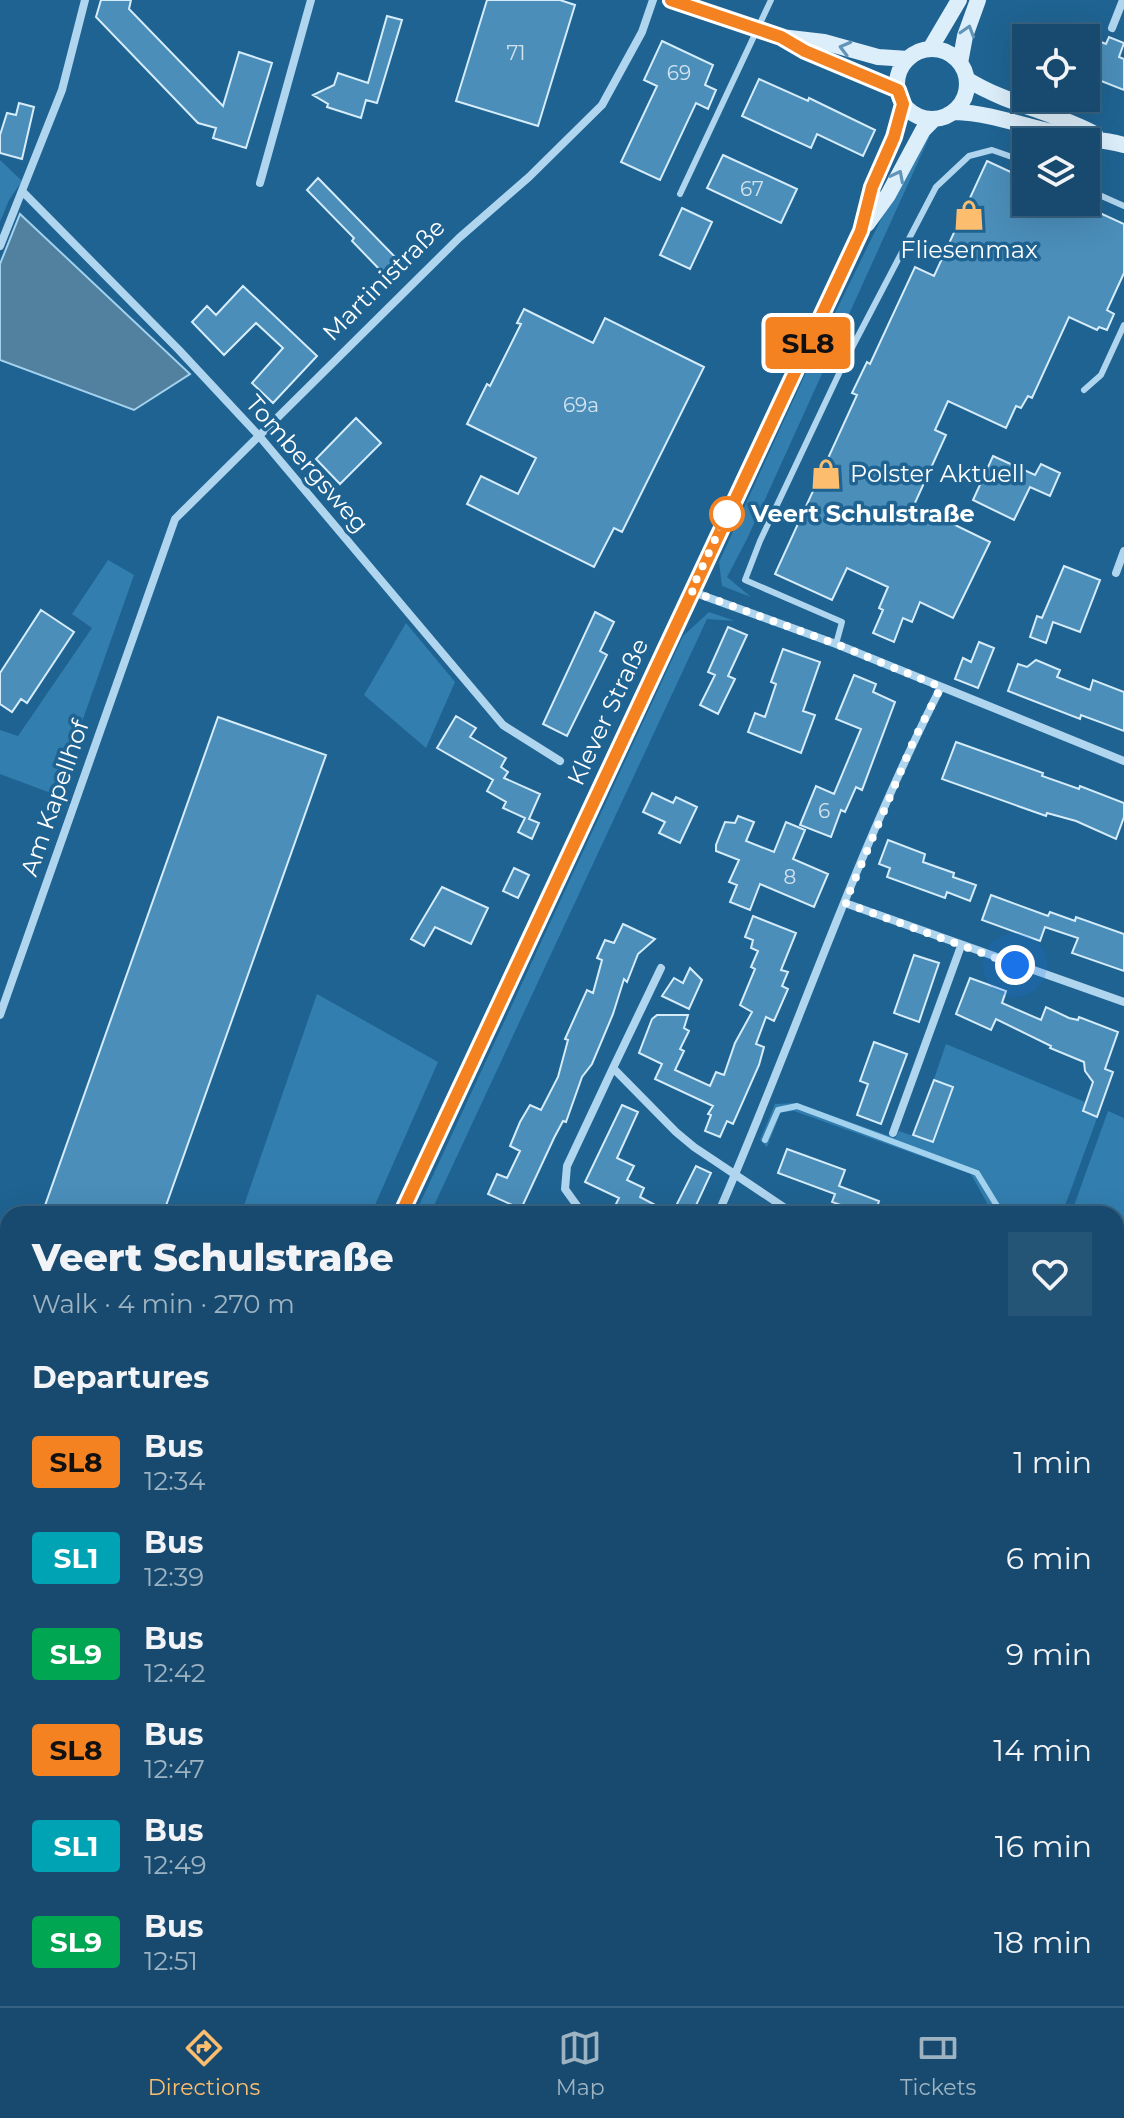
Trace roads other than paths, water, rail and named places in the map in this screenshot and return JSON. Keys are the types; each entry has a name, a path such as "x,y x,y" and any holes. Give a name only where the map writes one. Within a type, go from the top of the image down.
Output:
{"main road":[{"path":"670,0 781,37 824,42 878,57 908,59"},
{"path":"930,49 959,0"},
{"path":"960,63 965,36 978,0"},
{"path":"781,37 901,97 911,112 933,120 955,112 986,114 1061,135 1103,139 1124,145"},
{"path":"901,97 900,70 908,59 915,53 930,49 948,53 960,63 968,80 967,92 955,112"},
{"path":"968,80 993,94 1067,120 1103,139"},
{"name":"Klever Straße","path":"405,1206 861,231 872,187 894,137 901,97"},
{"name":"Klever Straße","path":"861,231 888,195 923,130 933,120"}],"street":[{"path":"0,246 62,90 85,0"},
{"path":"260,183 311,0"},
{"name":"Martinistraße","path":"148,593 175,519 459,238 529,177 602,105 642,32 653,0"},
{"path":"1112,28 1123,0"},
{"name":"Tombergsweg","path":"22,191 260,437 503,725 560,761"},
{"path":"1116,573 1124,551"},
{"path":"691,591 836,644 1124,761"},
{"name":"Am Kapellhof","path":"0,1015 148,593"},
{"path":"722,1206 845,903 914,740 941,687"},
{"path":"845,903 1124,1002"},
{"path":"893,1133 961,946"},
{"path":"576,1206 565,1189 567,1166 661,968"},
{"path":"613,1068 676,1132 783,1206"}],"lane":[{"path":"680,194 771,0"},
{"path":"836,644 842,622 745,580 856,339 936,187 969,156 992,150 1012,157"},
{"path":"1100,195 1124,206"},
{"path":"1084,390 1101,375 1124,325"}],"waterway":[{"path":"765,1140 778,1110 797,1106 977,1173 997,1206"}],"place":[{"name":"Fliesenmax","path":"969,215"},
{"name":"Polster Aktuell","path":"826,474"},
{"name":"Veert Schulstraße","path":"727,514"}]}
